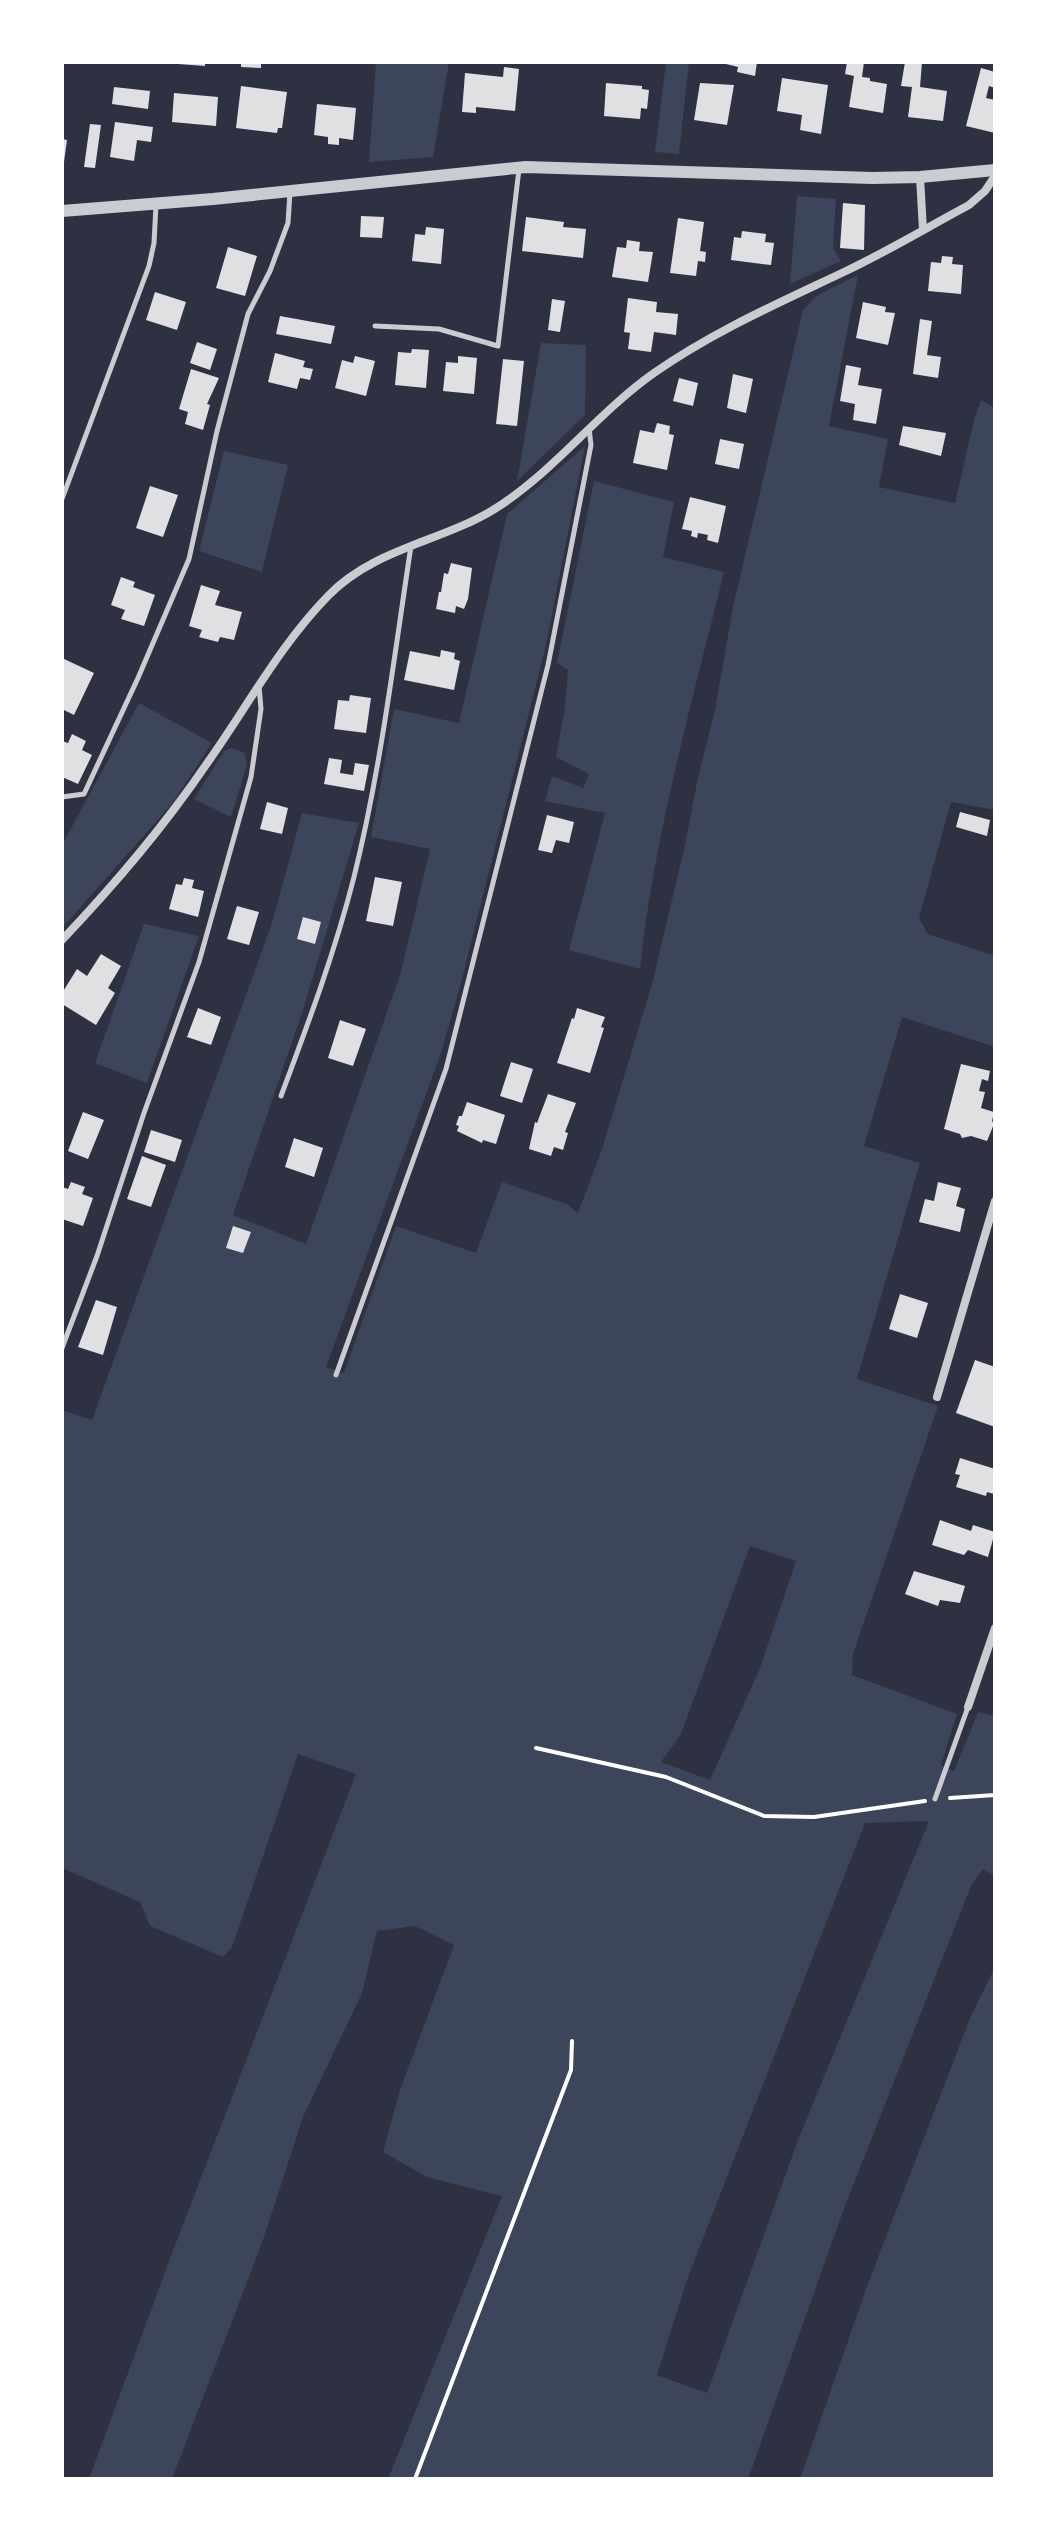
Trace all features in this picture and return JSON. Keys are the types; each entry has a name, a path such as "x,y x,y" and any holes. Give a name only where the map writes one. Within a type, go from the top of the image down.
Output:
{"street":[{"path":"62,211 519,168 872,178 995,170"},
{"path":"62,940 126,872 159,831 290,640 329,594 366,567 493,510 654,373 713,336 969,205 985,191 995,176"},
{"path":"920,177 923,230"},
{"path":"937,1397 995,1201"},
{"path":"968,1707 995,1628"}],"lane":[{"path":"375,326 439,329 498,346 519,168"},
{"path":"62,797 84,794 189,559 217,431 248,314 270,271 296,191"},
{"path":"62,499 149,266 156,204"},
{"path":"336,1375 446,1069 548,665 591,445 589,426"},
{"path":"281,1096 321,989 353,877 377,771 411,545"},
{"path":"62,1348 199,962 251,777 261,709 259,686"},
{"path":"935,1799 968,1707"}],"path":[{"path":"536,1748 666,1777 764,1816 814,1817 935,1799 995,1795"},
{"path":"415,2479 571,2070 572,2041"}],"shaded area":[{"path":"376,62 449,62 433,157 369,162"},
{"path":"666,62 689,62 679,154 655,152"},
{"path":"797,196 836,199 833,248 841,261 790,284"},
{"path":"858,275 829,426 888,439 879,487 955,503 981,400 995,408 995,810 951,802 919,918 928,934 995,956 995,1047 902,1017 864,1146 920,1163 857,1379 938,1406 853,1654 852,1675 957,1714 941,1765 954,1771 978,1712 995,1716 995,1876 983,1869 971,1886 843,2211 748,2479 388,2479 502,2196 427,2177 383,2152 400,2090 454,1945 415,1926 377,1931 362,1993 303,2117 263,2240 172,2479 89,2479 356,1774 298,1754 232,1947 223,1957 150,1926 140,1902 62,1868 62,1410 92,1420 272,923 302,813 359,823 303,1010 233,1215 306,1244 401,972 430,849 371,837 394,709 459,723 507,514 585,446 546,645 460,987 441,1053 326,1367 344,1373 396,1226 476,1253 502,1182 567,1204 578,1213 602,1149 652,984 715,710 733,607 803,310 816,296","holes":["750,1546 796,1561 760,1668 710,1780 661,1762 681,1734","929,1821 798,2140 707,2393 657,2375 688,2277 865,1823"]},
{"path":"541,343 586,345 585,415 517,481"},
{"path":"224,451 288,465 262,572 199,551"},
{"path":"594,481 674,502 663,557 724,572 664,819 640,969 569,950 605,813 545,801 552,776 583,788 589,774 556,757 568,670 557,663"},
{"path":"139,703 212,743 172,804 62,928 62,845"},
{"path":"232,748 245,753 247,765 231,817 194,799 224,751"},
{"path":"144,924 199,936 147,1083 95,1063"},
{"path":"995,1967 995,2479 800,2479 866,2289 970,2018"}],"building":[{"path":"205,62 205,66 178,64"},
{"path":"241,62 261,62 261,68 241,67"},
{"path":"718,62 757,62 755,76 737,72 738,67"},
{"path":"847,62 864,62 862,77 887,84 883,113 849,107 854,76 845,74"},
{"path":"905,62 922,62 920,87 947,91 943,121 908,117 912,87 901,86"},
{"path":"504,67 519,69 515,111 476,107 476,113 462,112 465,73 503,77"},
{"path":"981,68 995,72 995,88 989,86 986,98 995,100 995,133 966,126"},
{"path":"782,78 828,85 821,134 800,130 802,115 777,111"},
{"path":"606,83 642,86 642,89 649,90 647,109 641,108 640,119 604,116"},
{"path":"700,83 734,85 727,125 694,120"},
{"path":"241,86 287,92 282,128 278,128 277,133 236,128"},
{"path":"114,87 150,91 148,109 112,104"},
{"path":"174,93 218,97 216,126 172,122"},
{"path":"317,104 356,108 353,140 339,138 339,145 328,144 328,137 314,135"},
{"path":"115,122 153,127 151,142 137,140 134,161 110,157"},
{"path":"90,124 101,125 95,168 84,167"},
{"path":"62,139 67,140 64,162 62,162"},
{"path":"843,203 865,205 864,250 840,248"},
{"path":"361,216 384,217 382,238 360,237"},
{"path":"526,217 564,222 563,227 586,229 583,258 522,251"},
{"path":"678,218 704,222 700,251 706,252 705,262 698,261 696,276 670,273"},
{"path":"426,227 444,229 441,264 412,261 415,234 425,235"},
{"path":"742,231 766,234 765,242 774,243 771,265 731,260 734,237 741,238"},
{"path":"627,240 640,242 639,251 653,252 648,282 612,277 617,247 626,248"},
{"path":"228,247 257,256 245,296 216,288"},
{"path":"942,256 953,257 952,264 963,265 961,294 928,291 931,262 941,263"},
{"path":"155,292 186,302 177,330 146,320"},
{"path":"628,298 657,302 656,312 678,314 676,335 654,332 651,352 628,349 630,333 624,332"},
{"path":"552,299 565,301 560,332 548,330"},
{"path":"863,302 886,307 885,312 895,313 888,345 856,338"},
{"path":"280,316 335,326 331,344 276,334"},
{"path":"920,319 932,321 927,355 941,357 938,378 913,374"},
{"path":"197,342 217,349 210,370 190,363"},
{"path":"412,349 429,350 426,388 395,385 398,352 411,353"},
{"path":"275,353 305,361 303,367 313,369 310,380 300,378 297,389 268,382"},
{"path":"355,356 375,361 366,396 335,388 342,360 353,363"},
{"path":"458,356 477,358 474,394 443,391 446,362 458,363"},
{"path":"503,359 524,361 517,426 496,424"},
{"path":"846,365 861,368 858,385 882,389 876,424 853,420 855,404 840,401"},
{"path":"191,369 219,378 207,404 210,405 203,430 185,424 188,412 179,409"},
{"path":"733,374 753,379 746,413 727,408"},
{"path":"679,378 698,383 693,406 673,401"},
{"path":"657,423 670,426 669,434 674,435 667,470 633,463 640,430 654,433"},
{"path":"903,426 946,433 941,456 899,445"},
{"path":"720,439 744,444 739,469 715,464"},
{"path":"150,486 178,495 163,537 136,528"},
{"path":"690,497 726,506 718,543 707,540 708,535 698,533 697,538 691,536 692,531 682,529"},
{"path":"451,563 472,568 468,599 464,609 456,606 455,613 436,609 444,573 448,574"},
{"path":"121,577 135,582 133,587 155,595 144,626 121,619 125,610 111,605"},
{"path":"201,585 220,591 215,605 242,612 234,640 220,637 218,642 199,637 202,630 189,626"},
{"path":"441,650 455,653 454,659 460,661 454,690 404,680 410,651 440,657"},
{"path":"62,658 94,673 74,715 62,709"},
{"path":"350,695 371,698 366,733 334,729 338,700 349,701"},
{"path":"72,734 86,741 82,750 92,755 78,784 62,777 62,741 68,743"},
{"path":"329,758 342,760 340,773 353,775 355,763 369,765 364,791 324,784"},
{"path":"267,802 288,808 282,834 260,829"},
{"path":"960,812 990,820 987,836 956,827"},
{"path":"547,815 574,822 569,843 556,840 552,853 538,850"},
{"path":"375,877 402,882 393,926 366,921"},
{"path":"184,878 194,880 192,888 204,891 198,917 169,909 176,884 182,885"},
{"path":"237,906 259,912 249,945 227,939"},
{"path":"303,917 321,922 315,944 297,939"},
{"path":"101,954 121,966 108,988 115,993 96,1025 62,1004 62,993 77,969 87,976"},
{"path":"198,1008 221,1017 211,1045 187,1037"},
{"path":"577,1008 605,1017 590,1073 557,1063"},
{"path":"340,1020 366,1029 353,1066 328,1058"},
{"path":"511,1062 533,1069 522,1103 500,1096"},
{"path":"961,1064 990,1071 988,1081 982,1079 979,1091 985,1092 981,1108 994,1112 994,1124 987,1141 971,1136 962,1138 960,1134 944,1129"},
{"path":"548,1094 576,1103 565,1132 568,1133 563,1150 554,1147 551,1156 529,1149 535,1122"},
{"path":"467,1102 505,1115 496,1144 483,1140 482,1143 457,1131 459,1116 462,1116"},
{"path":"83,1112 104,1120 88,1159 68,1151"},
{"path":"151,1130 182,1140 175,1162 144,1152"},
{"path":"294,1138 323,1148 314,1177 285,1167"},
{"path":"142,1156 166,1165 151,1207 127,1199"},
{"path":"71,1182 85,1187 82,1194 93,1198 83,1226 62,1219 62,1187 68,1189"},
{"path":"938,1182 961,1188 956,1206 965,1209 960,1232 919,1222 925,1199 934,1201"},
{"path":"233,1226 251,1232 243,1253 226,1248"},
{"path":"900,1294 928,1303 917,1338 889,1329"},
{"path":"96,1300 117,1307 103,1355 78,1347"},
{"path":"975,1360 995,1367 995,1427 956,1413"},
{"path":"960,1458 995,1469 994,1494 987,1492 986,1496 956,1487 960,1475 955,1474"},
{"path":"940,1520 971,1531 973,1525 995,1532 988,1557 968,1550 964,1555 932,1545"},
{"path":"914,1571 965,1586 960,1603 940,1600 938,1606 905,1594"}]}
